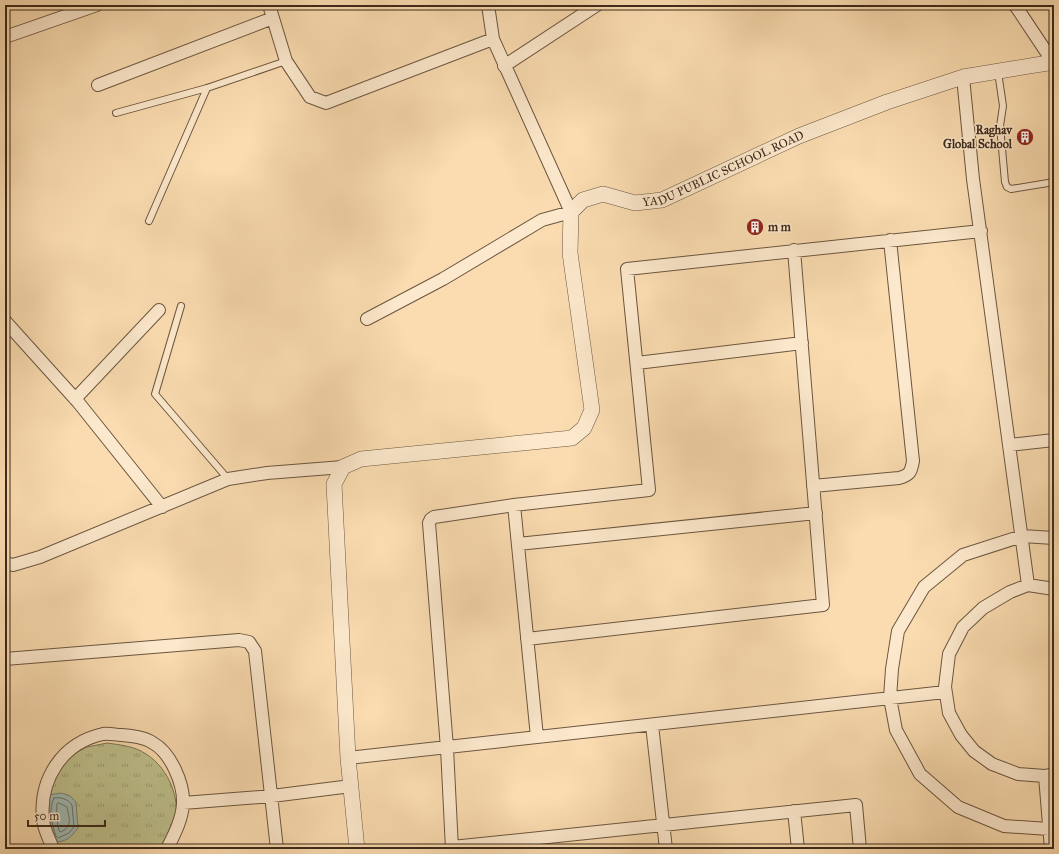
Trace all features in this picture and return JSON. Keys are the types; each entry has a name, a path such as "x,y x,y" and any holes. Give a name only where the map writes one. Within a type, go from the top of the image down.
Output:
{"street":[{"path":"5,37 97,5"},
{"path":"269,5 286,61 310,97 326,103 493,39"},
{"path":"8,565 40,557 228,479 267,473 343,467 361,459 572,438 584,428 592,410 570,253 571,212 493,39 488,5"},
{"path":"504,66 597,5"},
{"path":"1015,5 1053,62"},
{"path":"98,85 273,18"},
{"name":"YADU PUBLIC SCHOOL ROAD","path":"367,319 443,279 542,220 571,212 583,200 603,194 634,204 662,200 799,136 887,102 963,77 1053,62"},
{"path":"963,77 980,231 1028,586"},
{"path":"860,849 856,804 664,825 541,843 452,848 447,748 429,523 434,517 514,505 649,490 628,269 980,231"},
{"path":"813,486 899,478 906,476 911,470 913,461 890,240"},
{"path":"527,639 823,605 794,250"},
{"path":"75,399 159,310"},
{"path":"5,321 75,399 162,507"},
{"path":"637,363 802,343"},
{"path":"1009,445 1054,440"},
{"path":"343,467 334,484 348,758 357,849"},
{"path":"514,505 537,737"},
{"path":"518,544 816,513"},
{"path":"1052,828 1004,826 958,807 920,774 896,730 890,698 892,669 898,631 924,587 963,555 1022,536 1054,538"},
{"path":"1051,849 1052,828 1049,775 1018,774 992,764 974,751 960,735 949,713 945,692 949,654 963,627 983,608 1010,592 1028,586 1054,589"},
{"path":"5,659 239,640 250,642 255,651 277,849"},
{"path":"348,758 945,692"},
{"path":"652,725 666,849"},
{"path":"53,849 43,821 44,793 51,772 64,754 81,742 104,734 133,736 153,743 169,757 179,778 183,803 176,831 166,849"},
{"path":"183,803 272,796 350,786"},
{"path":"794,811 798,849"}],"lane":[{"path":"116,113 207,88 286,61"},
{"path":"998,71 1003,106 1000,126 1005,182 1010,189 1054,182"},
{"path":"149,221 207,88"},
{"path":"181,306 155,394 228,479"}],"green space":[{"path":"107,743 127,746 141,751 154,760 168,777 175,797 176,819 173,832 165,849 54,849 46,789 69,756 87,747"}],"water":[{"path":"61,793 70,796 76,802 78,828 68,839 57,842 53,841 50,829 48,818 48,801 49,795"}],"place":[{"name":"Raghav Global School","path":"1025,137"},
{"name":"m m","path":"755,227"}]}
